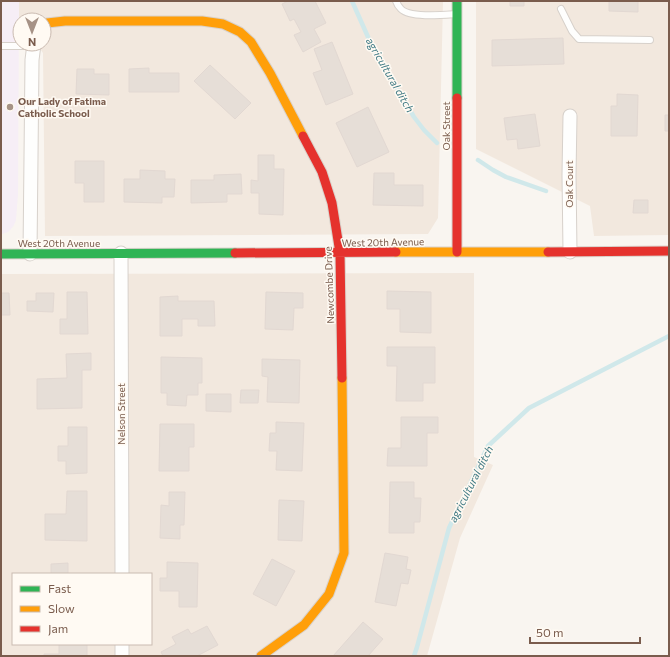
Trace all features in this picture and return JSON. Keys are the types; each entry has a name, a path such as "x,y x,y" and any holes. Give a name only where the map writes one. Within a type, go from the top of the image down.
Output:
{"street":[{"name":"Oak Street","path":"457,1 457,252"},
{"name":"Newcombe Drive","path":"52,22 64,21 202,21 223,24 240,32 251,42 270,73 322,172 332,203 340,253 344,553 329,594 304,625 262,656"},
{"path":"30,254 33,52"},
{"name":"Oak Court","path":"570,116 570,252"},
{"name":"West 20th Avenue","path":"1,254 669,251"},
{"name":"Nelson Street","path":"121,254 122,573"},
{"path":"122,645 122,656"}],"lane":[{"path":"396,1 402,10 411,14 457,14"},
{"path":"561,9 572,31 579,39 650,40"},
{"path":"1,46 12,46"}],"shaded area":[{"name":"Our Lady of Fatima Catholic School","path":"1,1 19,1 19,12 12,12 12,52 19,52 18,194 16,220 8,232 1,234"},
{"path":"19,1 443,1 438,218 428,234 45,236 42,52 52,52 52,12 19,12"},
{"path":"476,1 669,1 669,235 594,236 590,206 476,149"},
{"path":"474,273 474,457 493,465 460,538 427,656 1,656 1,274"}],"building":[{"path":"288,1 315,1 326,23 314,29 321,42 303,52 294,35 301,32 294,19 290,21 282,4"},
{"path":"510,1 524,1 524,6 510,6"},
{"path":"609,1 638,1 638,12 609,11"},
{"path":"563,38 564,64 492,66 492,40"},
{"path":"332,42 353,94 326,105 313,73 322,70 314,49"},
{"path":"210,65 251,103 235,119 194,81"},
{"path":"149,68 149,73 179,73 179,92 129,92 129,69"},
{"path":"77,69 94,69 94,74 109,74 109,95 76,94"},
{"path":"617,94 638,95 637,136 611,136 611,106 617,106"},
{"path":"368,107 389,152 357,167 336,123"},
{"path":"535,114 540,146 518,149 517,139 507,140 504,118"},
{"path":"665,115 669,115 669,131 665,131"},
{"path":"258,155 274,155 274,169 284,169 283,215 259,214 259,193 251,193 251,180 258,181"},
{"path":"75,161 104,161 104,202 84,202 84,183 75,183"},
{"path":"140,170 165,171 165,179 175,179 174,197 162,197 162,203 124,202 124,179 140,179"},
{"path":"374,173 394,173 394,185 423,185 423,206 373,205"},
{"path":"241,174 242,194 227,194 227,202 191,203 191,180 214,180 214,175"},
{"path":"634,200 648,200 648,213 633,213"},
{"path":"387,291 431,292 431,333 400,332 400,309 387,309"},
{"path":"67,292 87,292 88,334 60,334 60,319 67,319"},
{"path":"266,292 303,293 303,308 294,308 293,330 265,329"},
{"path":"1,293 9,293 10,315 1,315"},
{"path":"36,293 54,293 53,312 27,311 27,301 36,301"},
{"path":"178,296 178,301 214,301 215,326 198,326 198,319 182,319 182,336 160,336 160,297"},
{"path":"387,347 435,347 435,383 423,383 423,401 396,401 397,366 387,366"},
{"path":"91,353 91,370 82,370 82,408 37,409 37,379 67,378 66,354"},
{"path":"161,357 202,358 202,383 198,383 198,395 187,395 186,406 167,405 167,393 161,393"},
{"path":"262,359 300,360 299,403 267,402 268,377 262,376"},
{"path":"241,390 259,390 258,403 240,403"},
{"path":"206,394 231,394 231,412 206,411"},
{"path":"401,417 438,417 438,433 427,433 427,466 387,466 388,448 401,448"},
{"path":"276,422 304,423 302,471 276,470 277,451 269,451 270,433 276,433"},
{"path":"160,424 194,424 194,447 189,447 189,471 159,471"},
{"path":"68,427 87,427 87,473 66,474 66,461 58,461 58,446 68,446"},
{"path":"390,482 414,482 414,498 421,498 420,522 414,522 414,533 389,533"},
{"path":"67,491 87,491 87,541 45,540 45,514 66,514"},
{"path":"169,492 185,492 184,525 180,525 180,539 160,538 161,505 169,506"},
{"path":"279,500 304,501 302,541 278,540"},
{"path":"385,553 408,557 406,569 411,570 408,584 401,583 396,606 375,602"},
{"path":"272,559 295,571 276,606 253,594"},
{"path":"167,562 198,563 197,607 179,607 179,591 160,591 160,578 167,578"},
{"path":"68,563 68,573 51,573 51,564"},
{"path":"363,622 383,639 368,656 333,656"},
{"path":"207,626 218,645 197,656 163,656 161,652 176,644 172,637 188,629 191,634"},
{"path":"59,645 87,645 87,656 44,656 44,654 59,654"}],"waterway":[{"name":"agricultural ditch","path":"352,1 372,46 414,117 437,143"},
{"name":"agricultural ditch","path":"478,160 506,177 546,191"},
{"name":"agricultural ditch","path":"414,656 449,528 488,446 529,408 669,336"}],"traffic: fast":[{"path":"457,1 457,98"},
{"path":"1,254 235,253"}],"traffic: slow":[{"path":"52,22 65,21 202,21 223,24 240,32 251,42 270,73 303,136"},
{"path":"396,252 548,252"},
{"path":"261,656 304,625 329,594 344,553 342,378"}],"traffic: jam":[{"path":"457,98 457,252"},
{"path":"303,136 322,172 332,203 340,253 342,378"},
{"path":"548,252 669,251"},
{"path":"235,253 396,252"}],"place":[{"name":"Our Lady of Fatima Catholic School","path":"10,107"}]}
